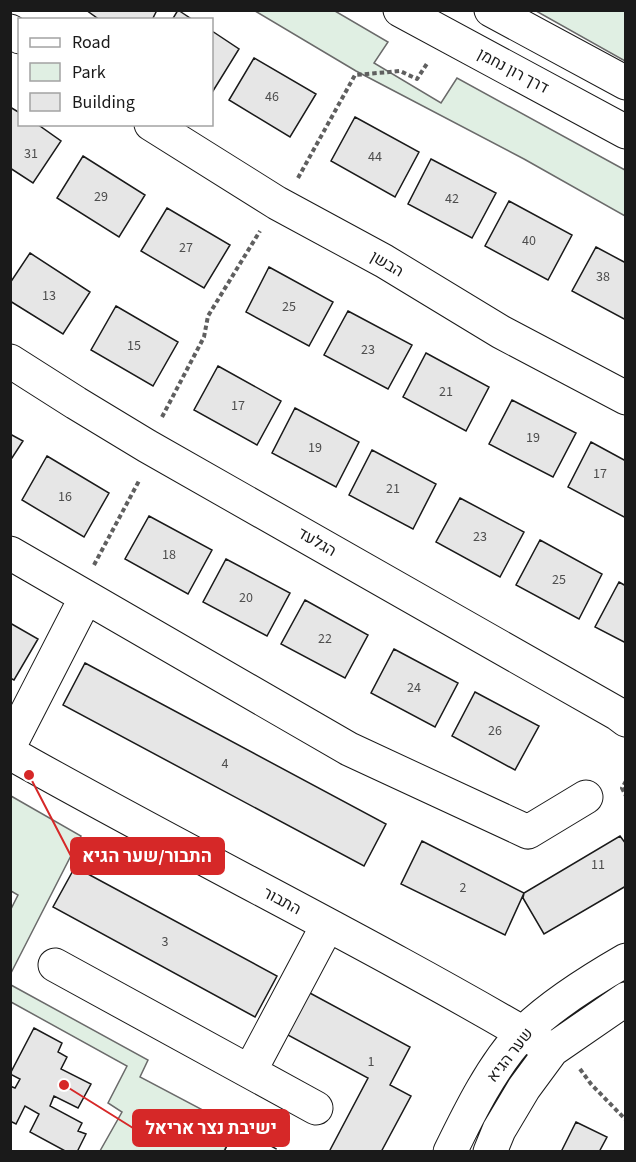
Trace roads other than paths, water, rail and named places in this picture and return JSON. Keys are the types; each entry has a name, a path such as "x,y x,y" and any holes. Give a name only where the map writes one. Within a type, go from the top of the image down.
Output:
{"street":[{"name":"דרך רון נחמן","path":"400,10 626,132"},
{"path":"491,10 626,83"},
{"name":"הבשן","path":"154,126 277,203 384,261 501,332 626,398"},
{"name":"הגלעד","path":"10,361 147,446 626,720"},
{"path":"10,553 349,749 528,832 586,797"},
{"path":"10,745 86,597"},
{"name":"התבור","path":"10,753 130,821 523,1033 558,1047"},
{"path":"250,1071 327,926"},
{"name":"שער הגיא","path":"450,1152 473,1105 499,1064 523,1033 566,998 626,960"},
{"path":"55,965 316,1108"},
{"name":"שער הגיא","path":"490,1152 499,1130 519,1096 558,1047 626,999"}],"place":[{"name":"התבור/שער הגיא","path":"29,775"},
{"name":"ישיבת נצר אריאל","path":"64,1085"}]}
